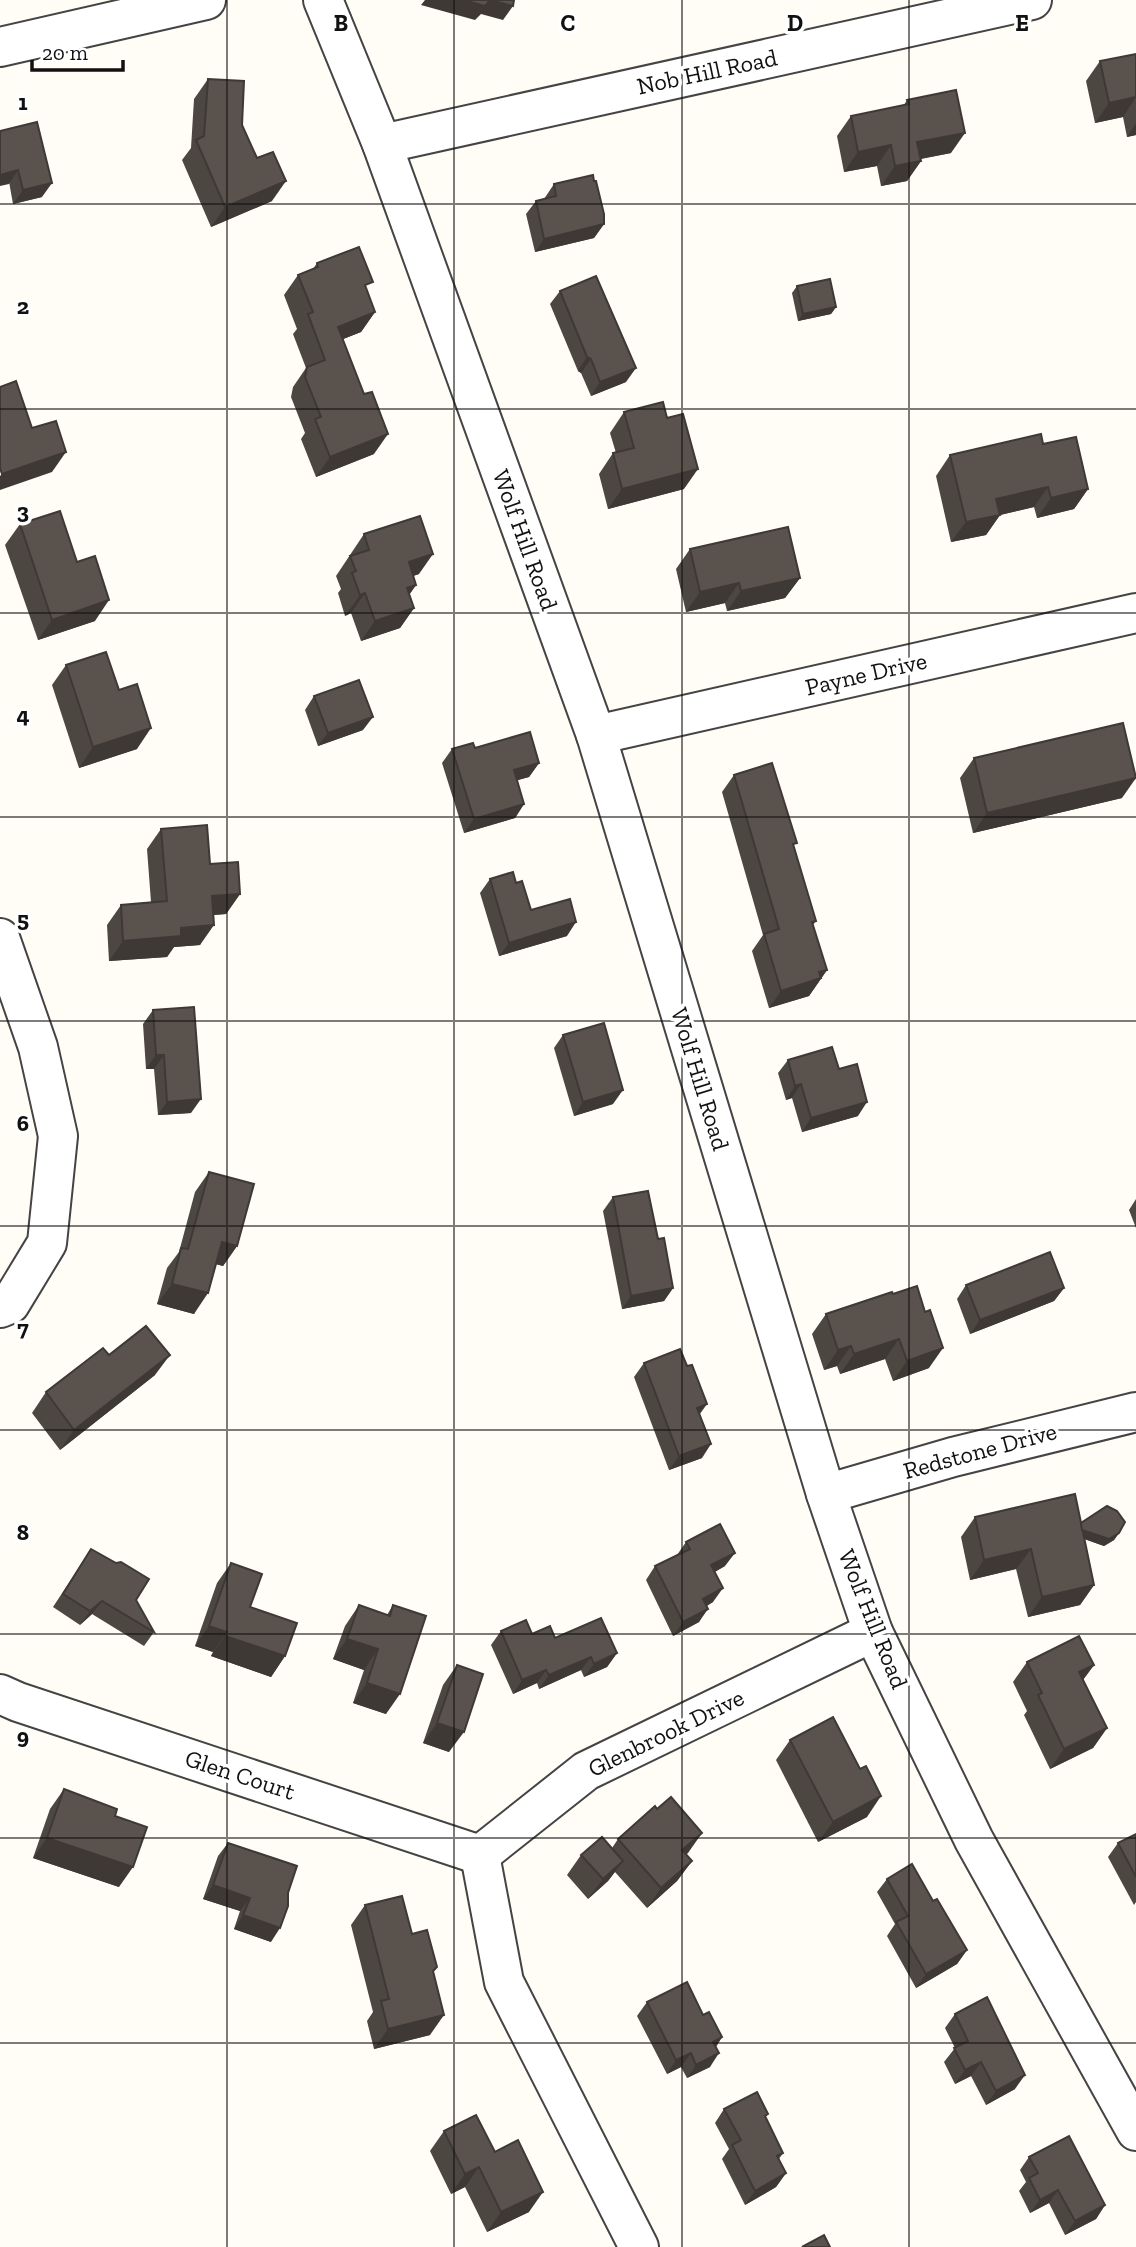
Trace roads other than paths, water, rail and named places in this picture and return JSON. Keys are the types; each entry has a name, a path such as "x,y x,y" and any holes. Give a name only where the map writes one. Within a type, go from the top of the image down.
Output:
{"street":[{"path":"0,47 206,0"},
{"name":"Wolf Hill Road","path":"323,0 382,144 596,735 825,1494 873,1632 974,1840 1136,2131"},
{"name":"Nob Hill Road","path":"382,144 1032,0"},
{"name":"Payne Drive","path":"596,735 1136,613"},
{"path":"0,938 38,1047 58,1136 47,1243 10,1304 0,1308"},
{"name":"Redstone Drive","path":"825,1494 953,1457 1136,1412"},
{"name":"Glenbrook Drive","path":"480,1855 586,1771 873,1632"},
{"name":"Glen Court","path":"0,1694 480,1855"},
{"path":"480,1855 504,1982 639,2247"}]}
